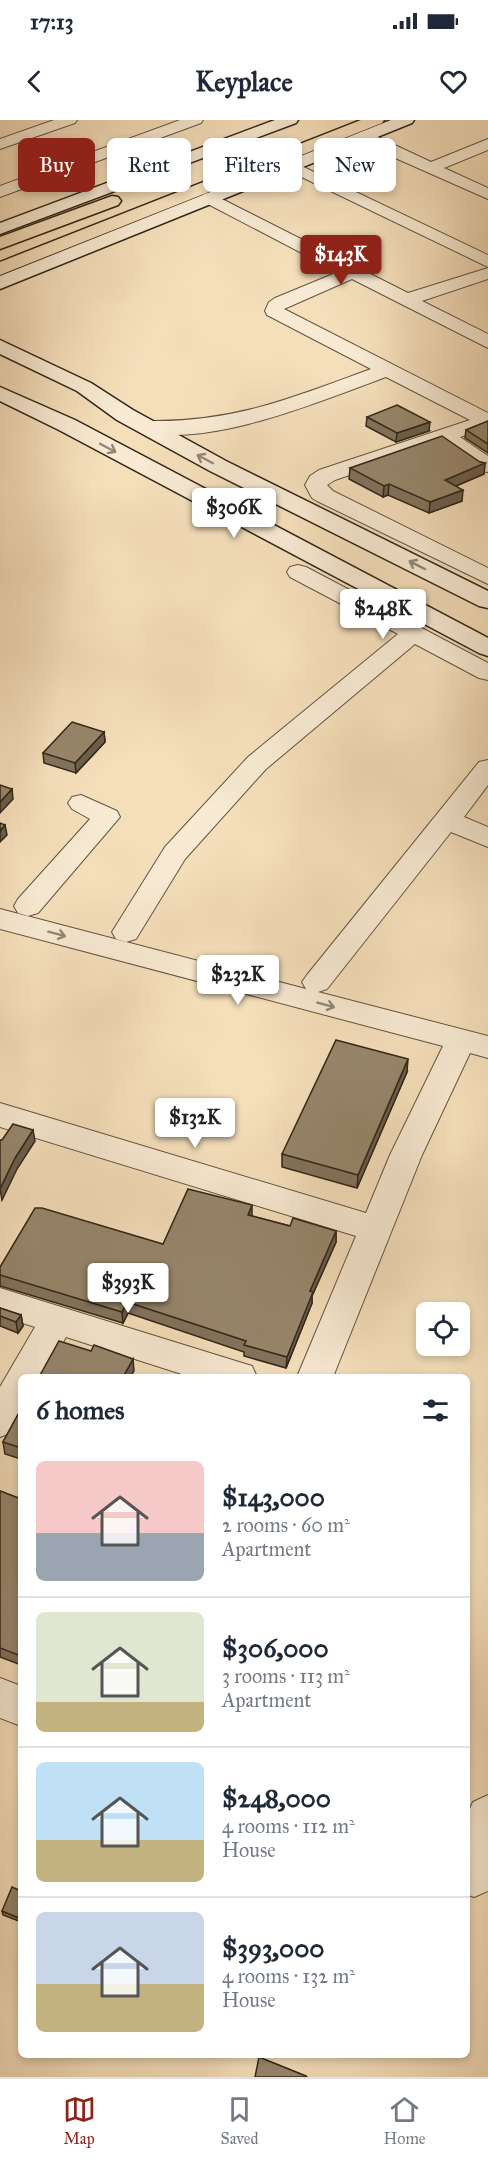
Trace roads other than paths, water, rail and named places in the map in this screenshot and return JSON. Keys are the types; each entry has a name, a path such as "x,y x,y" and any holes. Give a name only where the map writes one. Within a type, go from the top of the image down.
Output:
{"highway":[{"path":"0,269 120,228 376,120"},
{"path":"0,243 91,209 297,124"},
{"path":"74,201 91,209"}],"main road":[{"path":"302,162 406,120"},
{"path":"0,230 74,201 297,124"},
{"path":"0,283 120,228 225,192"},
{"path":"0,346 84,387 146,427 488,601"},
{"path":"0,381 40,404 67,425"},
{"path":"0,393 67,425 488,648"},
{"path":"298,572 320,561"},
{"path":"461,634 459,627 462,619 469,614 488,609"}],"street":[{"path":"0,144 69,120"},
{"path":"0,192 195,120"},
{"path":"366,136 399,154 488,194"},
{"path":"431,168 488,144"},
{"path":"302,171 488,262"},
{"path":"210,198 488,342"},
{"path":"353,272 282,302 276,306 274,311 488,421"},
{"path":"406,300 488,273"},
{"path":"146,427 192,428 237,422 385,370"},
{"path":"488,421 327,475 318,481 317,489 326,496 488,577"},
{"path":"444,436 488,466"},
{"path":"298,572 488,672"},
{"path":"126,932 175,853 257,763 414,633"},
{"path":"317,982 488,768"},
{"path":"28,906 107,817 81,803"},
{"path":"446,819 488,838"},
{"path":"0,899 317,982 479,1038"},
{"path":"0,919 479,1038"},
{"path":"316,1374 406,1155 479,1038"},
{"path":"0,1115 375,1229"},
{"path":"0,1302 229,1374"},
{"path":"27,1374 57,1320"},
{"path":"0,1421 18,1389"},
{"path":"0,1698 18,1705"},
{"path":"476,1876 488,1817"}]}
